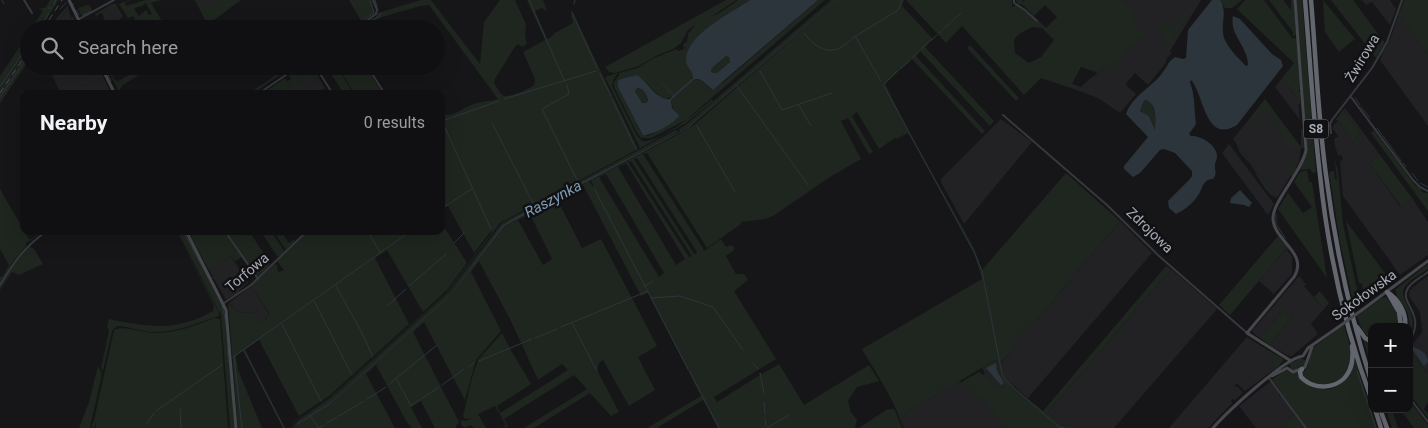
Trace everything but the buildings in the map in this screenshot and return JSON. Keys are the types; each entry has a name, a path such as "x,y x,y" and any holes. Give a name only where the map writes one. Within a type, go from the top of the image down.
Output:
{"highway":[{"name":"S8","path":"1305,0 1320,175 1336,276 1368,389"},
{"name":"S8","path":"1311,0 1327,182 1336,242 1354,322 1368,370"},
{"path":"1387,292 1399,312 1400,323"},
{"path":"1387,292 1402,310 1405,323"},
{"path":"1354,322 1368,340"},
{"path":"1302,369 1300,372 1302,378 1315,386 1328,386 1340,382 1348,374 1352,364 1352,337"},
{"path":"1376,413 1381,428"},
{"path":"1381,413 1387,428"}],"street":[{"path":"24,0 32,13"},
{"path":"70,0 78,19 114,0"},
{"path":"368,20 376,14 373,0"},
{"path":"1247,333 1294,277 1298,266 1296,255 1274,227 1273,217 1275,209 1304,157 1306,141 1295,0"},
{"name":"Żwirowa","path":"1331,133 1331,121 1370,72 1384,48 1402,0"},
{"path":"1014,1 1036,21"},
{"path":"106,75 113,90"},
{"path":"264,90 286,75"},
{"path":"321,75 330,90"},
{"path":"373,75 382,90"},
{"path":"1350,96 1412,180 1428,191"},
{"name":"Zdrojowa","path":"1003,115 1107,205 1159,256 1247,333 1291,360"},
{"path":"0,285 22,252 41,235"},
{"path":"188,235 224,303 228,325 236,428"},
{"path":"228,235 258,279"},
{"name":"Torfowa","path":"224,303 239,295 258,279 303,235"},
{"name":"Sokołowska","path":"1303,356 1308,349 1428,261"},
{"path":"1413,334 1416,322 1413,310 1406,298 1406,293 1408,287 1428,272"},
{"name":"Sokołowska","path":"1302,369 1307,365 1307,360 1313,346"},
{"path":"1213,428 1237,403 1287,366 1291,360 1303,356 1307,360"},
{"path":"1284,357 1287,366 1293,372 1302,369"},
{"path":"1270,377 1306,428"},
{"path":"1413,402 1428,422"}],"shaded area":[{"path":"50,0 58,0 46,20 37,20 43,11 39,9 46,7"},
{"path":"129,0 131,0 125,2 126,6 146,0 161,0 151,3 161,20 135,20 133,16 128,18 119,4","holes":["146,3 152,14 149,15 146,10 139,16 134,9"]},
{"path":"195,0 231,0 230,4 209,20 205,20"},
{"path":"195,0 198,0 209,19 199,0 205,8 218,0 241,0 214,20 205,20"},
{"path":"349,0 371,0 375,13 360,20"},
{"path":"421,0 431,0 480,64 484,22 500,0 515,0 526,24 525,36 527,44 522,47 518,44 514,48 495,79 494,83 504,96 520,92 534,85 535,79 523,52 545,40 527,0 543,0 547,11 542,8 535,11 547,39 573,23 572,11 638,149 500,223 448,292 332,396 297,419 290,428 295,420 330,397 446,293 492,232 474,253 448,206 445,208 445,115 459,111 472,104 498,99 445,27 445,20 440,20 429,5 371,20 378,13"},
{"path":"726,0 736,0 711,17 693,26 688,30 681,43 673,49 639,66 615,73 609,72 605,67"},
{"path":"738,0 750,0 702,32 689,49 687,60 693,76 691,81 700,80 711,90 725,81 818,0 825,0 686,120 651,138 641,138 614,87 614,82 619,73 638,68 654,58 677,49 678,51 684,49 686,45 684,48 683,46 685,42 687,43 688,34 695,25 721,12","holes":["639,77 661,97 666,99 673,96 671,93 674,95 689,83 671,100 673,108 679,115 647,136 620,79"]},
{"path":"831,0 836,0 689,127 680,132 679,129"},
{"path":"837,0 904,0 902,6 933,39 925,47 994,121 990,126 920,51 916,56 985,131 982,134 912,59 885,84 908,130 974,248 982,270 1066,173 1120,221 1038,318 1012,345 1014,349 1000,363 1002,371 1011,384 1043,411 1166,266 1171,269 1048,412 1061,424 1081,428 1003,427 999,423 1001,421 1000,417 982,398 962,384 963,381 979,372 983,375 986,373 986,376 1000,389 1006,385 999,371 997,359 905,413 902,419 903,428 890,398 862,349 982,279 973,250 908,133 895,138 879,149 857,112 852,116 873,152 869,154 848,118 841,121 861,159 830,177 773,216 741,222 741,224 707,248 647,153 643,154 703,250 704,251 721,239 726,247 731,245 734,247 734,250 726,256 736,274 744,274 748,280 734,291 776,359 714,397 717,402 760,375 760,372 762,374 779,364 804,405 869,365 879,381 857,387 848,401 851,412 857,420 855,428 718,428 703,400 657,428 647,428 701,396 648,293 641,296 583,185 557,199 582,248 601,239 657,346 638,357 655,390 629,406 603,360 599,363 597,370 619,412 611,416 590,393 534,428 524,428 587,389 574,375 504,419 508,426 502,428 506,425 495,406 478,414 486,428 474,428 470,425 465,428 461,425 461,420 466,421 472,418 465,419 463,416 478,360 502,333 531,384 497,406 500,413 568,370 562,364 538,380 511,321 479,261 471,272 501,331 476,360 465,400 424,322 413,332 459,422 455,428 435,428 421,401 411,407 422,428 412,428 406,421 376,365 366,374 395,428 296,428 300,423 329,405 451,295 504,226 589,181 594,188 591,180 695,124","holes":["637,158 697,253 694,254 634,159","631,161 692,256 689,257 628,162","626,163 685,259 676,265 618,167","606,174 664,273 659,277 599,177","530,214 552,259 543,265 518,220"]},
{"path":"906,0 1012,0 1012,7 1016,5 1022,8 1046,28 1057,17 1045,5 1034,16 1022,4 1018,4 1016,0 1023,0 1022,3 1025,0 1123,0 1136,14 1132,18 1145,34 1113,63 1129,75 1128,78 1108,64 1097,73 1081,67 1072,84 1081,87 1077,90 1041,78 1024,95 962,26 946,43","holes":["1032,27 1042,28 1054,40 1041,57 1029,63 1015,53 1014,40 1019,34"]},
{"path":"1123,0 1201,0 1170,51 1172,53 1148,85 1135,73 1127,82 1126,85 1136,94 1120,113 1098,98 1077,90 1122,52 1131,18 1135,14"},
{"path":"1220,0 1242,0 1232,8 1225,8"},
{"path":"1245,0 1264,0 1293,39 1297,38 1300,104 1298,105 1298,99 1282,78 1294,63 1237,9"},
{"path":"1269,0 1283,0 1291,10 1291,0 1294,0 1296,34 1293,37 1293,32"},
{"path":"1296,0 1302,0 1316,172 1312,173 1310,169 1300,170 1307,153 1307,142"},
{"path":"1323,0 1355,39 1339,52 1325,32"},
{"path":"1331,0 1353,0 1385,43 1376,58"},
{"path":"1362,0 1390,0 1396,9 1390,25 1372,2 1366,5"},
{"path":"1404,0 1428,0 1428,55 1399,15 1392,31"},
{"path":"113,4 116,4 120,12 117,13 116,7 113,8 112,6 104,11 106,14 110,12 107,15 111,20 104,20 103,14 100,13 96,17 95,14"},
{"path":"68,5 60,20 55,20"},
{"path":"88,5 91,7 92,12 81,15 78,8"},
{"path":"111,5 117,7 123,16 119,20 108,20 102,10"},
{"path":"1191,7 1192,9 1179,31 1176,31 1170,25 1171,23 1175,26 1181,20 1179,17 1189,12 1188,10"},
{"path":"68,8 71,17 74,20 60,20"},
{"path":"1399,14 1428,55 1428,126 1380,60"},
{"path":"1163,22 1166,22 1176,34 1171,44 1164,41 1165,36 1158,30 1164,24"},
{"path":"970,45 1019,98 1016,101 967,48"},
{"path":"20,46 20,59 0,89 0,76"},
{"path":"726,56 729,57 730,62 717,73 712,73 712,68"},
{"path":"20,59 20,64 0,94 0,89"},
{"path":"20,64 20,73 0,103 0,94"},
{"path":"618,73 613,80 612,86 637,136 642,141 659,137 669,132 712,99 713,101 686,123 640,148 605,77"},
{"path":"52,75 54,75 59,90"},
{"path":"53,75 102,75 110,90 60,90"},
{"path":"98,75 104,75 70,90 63,90"},
{"path":"110,75 118,81 129,75 138,75 122,86 120,90 118,90"},
{"path":"276,75 280,75 258,90 254,90"},
{"path":"289,75 317,75 325,88 322,90 293,90 287,81 291,79"},
{"path":"289,75 299,75 308,90 299,90 303,88 300,81 296,84 296,87"},
{"path":"302,75 316,75 314,76 316,79 309,84"},
{"path":"332,75 342,75 351,90 341,90"},
{"path":"343,75 371,75 380,90 352,90"},
{"path":"285,78 292,90 268,90"},
{"path":"1282,78 1298,99 1300,120 1275,87"},
{"path":"638,88 648,98 646,103 641,102 635,90"},
{"path":"1265,99 1301,148 1299,162 1277,198 1233,139"},
{"path":"1265,99 1301,147 1301,129 1303,129 1304,148 1290,147 1270,121 1271,118 1266,110 1251,121 1287,169 1292,163 1296,169 1292,177 1249,120"},
{"path":"1148,100 1154,110 1155,130 1149,116 1140,111 1144,101"},
{"path":"1345,108 1380,155 1369,163 1400,206 1412,198 1428,222 1428,255 1400,275 1343,196 1340,162 1343,159 1342,156 1338,155 1335,146 1334,139 1338,138 1338,136 1333,126 1338,121 1356,146 1355,139 1361,134 1343,110"},
{"path":"1343,110 1361,134 1355,139 1360,137 1362,141 1356,146 1336,119"},
{"path":"1001,119 1032,142 964,224 941,179"},
{"path":"676,130 678,132 673,135 505,224 449,296 330,403 296,425 295,428 292,428 298,420 332,397 449,292 502,223"},
{"path":"1374,130 1415,185 1422,190 1421,192 1428,193 1428,211 1371,133"},
{"path":"1236,143 1277,198 1266,190"},
{"path":"1229,144 1274,204 1268,215 1222,153"},
{"path":"1380,155 1412,198 1401,206 1369,163"},
{"path":"1334,157 1338,171 1343,224 1358,294 1363,290 1362,284 1359,283 1346,221 1391,281 1360,302 1360,307 1355,310 1340,242 1329,172 1334,171 1335,179 1337,179"},
{"path":"1307,170 1309,182 1312,182 1327,278 1278,209 1288,193 1303,213 1312,207 1294,182 1300,172"},
{"path":"0,189 20,223 20,235 27,235 31,239 39,235 26,243 26,246 12,263 0,283 0,276 2,277 9,265 0,249"},
{"path":"1120,221 1152,253 1028,398 1007,380 1000,364 1013,350 1011,345 1038,318"},
{"path":"445,228 467,263 447,290 423,312 387,250 375,258 409,324 329,396 299,416 259,340 245,350 285,428 283,428 243,351 236,356 238,370 262,428 238,428 228,303 239,313 255,312 259,322 266,319 269,313 251,286 275,264 279,272 284,270 277,261 304,235 445,235"},
{"path":"177,235 219,312 219,316 186,327 161,332 117,326 112,331 103,371 101,368 109,331 107,326 109,319 150,326 175,325 200,318 213,311 214,305"},
{"path":"179,235 186,235 223,307 235,428 230,428 221,315"},
{"path":"190,235 228,235 242,257 235,261 231,256 208,269"},
{"path":"230,235 252,235 270,263 259,276 253,272"},
{"path":"263,235 274,235 285,252 278,257"},
{"path":"276,235 284,235 289,243 294,239 295,241 286,250"},
{"path":"1278,236 1289,250 1286,249 1230,315 1219,305"},
{"path":"29,246 34,249 43,264 19,275 12,272 0,290 13,266"},
{"path":"1286,249 1292,256 1292,274 1274,294 1259,281"},
{"path":"231,256 248,282 236,294 226,300 208,268"},
{"path":"1428,264 1428,269 1408,283 1403,291 1413,323 1409,323 1408,315 1398,298 1396,289"},
{"path":"227,269 240,290 236,294 230,283 233,288 235,287 232,281 229,282 231,277 227,271 216,276 219,284 212,277"},
{"path":"1171,269 1217,309 1114,428 1081,428 1061,424 1048,412"},
{"path":"1299,276 1306,284 1304,286 1324,309 1311,324 1318,334 1292,356 1289,356 1269,345 1292,317 1283,310 1260,338 1252,331"},
{"path":"1428,276 1428,374 1413,354 1413,344 1422,332 1420,312 1409,296 1410,289 1413,290 1412,288"},
{"path":"251,286 269,314 262,322 259,322 255,312 239,313 229,303"},
{"path":"1320,291 1329,303 1324,309 1314,297"},
{"path":"1386,297 1394,307 1398,323 1368,323 1368,337 1362,330 1357,316"},
{"path":"1283,310 1292,317 1269,345 1260,338"},
{"path":"214,318 220,319 228,428 95,428 96,427 95,422 95,427 91,428 114,330 122,328 155,333 170,332"},
{"path":"1344,325 1351,351 1349,368 1338,380 1323,385 1315,384 1302,374 1308,366 1314,347"},
{"path":"1247,337 1266,349 1280,365 1245,391 1237,383 1234,386 1238,387 1243,393 1235,400 1231,400 1232,403 1208,428 1169,428"},
{"path":"1363,339 1368,342 1368,356"},
{"path":"1262,347 1284,360 1275,369 1273,366 1275,363"},
{"path":"1413,354 1428,374 1428,403 1424,409 1428,414 1428,418 1413,398"},
{"path":"1300,358 1305,360 1305,365 1293,370 1291,369 1289,364"},
{"path":"997,359 999,371 1007,385 1000,390 984,374 982,368"},
{"path":"1355,360 1368,400 1368,413 1372,413 1377,428 1307,428 1272,380 1285,370 1292,373 1297,372 1311,386 1325,389 1332,388 1338,386 1343,381"},
{"path":"98,366 102,374 90,428 79,428 89,402"},
{"path":"959,381 982,397 1013,428 904,428 900,416"},
{"path":"1271,381 1279,395 1282,396 1295,414 1283,423 1287,428 1256,428 1239,406"},
{"path":"1413,405 1428,425 1428,428 1414,428 1403,413 1413,413"},
{"path":"893,409 902,428 859,428 886,410"},
{"path":"1387,413 1393,413 1398,428 1392,428"},
{"path":"1295,414 1305,428 1287,428 1283,423"}],"water":[{"path":"750,0 818,0 713,90 699,79 693,80 671,100 672,108 679,115 677,118 663,128 643,135 618,87 618,81 637,75 661,97 670,99 673,95 651,73 674,95 693,78 686,60 688,50 693,41 711,25","holes":["726,56 729,57 730,62 717,73 712,73 712,68","637,88 646,94 648,100 646,103 642,103 635,91"]},
{"name":"Raszynka","path":"836,0 688,128 504,226 451,295 329,405 295,428 298,423 330,403 451,294 503,225 687,128"},
{"path":"1212,0 1220,0 1224,13 1224,38 1240,60 1246,66 1248,65 1245,52 1232,23 1233,16 1240,19 1272,54 1281,60 1283,66 1237,125 1226,129 1218,128 1212,123 1191,80 1196,124 1189,134 1203,139 1214,148 1217,156 1215,164 1216,173 1213,179 1205,183 1193,202 1176,214 1169,208 1168,201 1189,180 1192,176 1192,171 1175,153 1164,149 1160,150 1140,173 1133,177 1124,169 1124,166 1148,137 1126,114 1139,95 1161,75 1171,60 1175,57 1186,58 1188,30","holes":["1144,101 1150,102 1155,113 1155,130 1149,116 1140,111"]},
{"path":"1240,190 1252,203 1249,207 1230,203 1231,198"},
{"path":"1413,347 1427,357 1428,362 1424,366 1413,350"},
{"path":"996,363 997,371 1004,383 1001,385 986,368"}],"waterway":[{"path":"2,0 4,4"},
{"path":"54,5 56,0"},
{"path":"363,20 374,13 370,0"},
{"path":"375,0 378,10"},
{"path":"529,0 565,82"},
{"path":"574,4 575,0"},
{"path":"856,36 898,10 902,0"},
{"path":"60,9 66,3"},
{"path":"76,10 79,15"},
{"path":"83,15 90,12"},
{"path":"572,12 597,68"},
{"path":"45,20 49,13"},
{"path":"372,20 380,16 380,13"},
{"path":"952,21 961,13"},
{"path":"943,29 950,23"},
{"path":"804,33 816,46 829,50 841,47 855,36 881,81"},
{"path":"930,41 937,35"},
{"path":"921,49 928,43"},
{"path":"912,58 919,52"},
{"path":"0,87 20,57"},
{"path":"900,69 910,60"},
{"path":"0,97 20,68"},
{"path":"504,99 596,71"},
{"path":"760,71 782,110 832,93"},
{"path":"883,85 897,71"},
{"path":"600,74 611,96"},
{"path":"108,75 111,81"},
{"name":"Raszynka","path":"567,85 569,94 542,109 577,180"},
{"path":"737,86 808,185"},
{"path":"884,86 975,254 982,271 1002,374 1006,381 1059,427 1064,428"},
{"path":"1355,98 1360,105"},
{"path":"612,99 636,149"},
{"path":"445,120 499,101"},
{"path":"799,105 811,126"},
{"path":"1361,107 1370,118"},
{"name":"Raszynka","path":"492,123 533,203"},
{"path":"697,126 735,192"},
{"path":"445,128 491,229"},
{"path":"1377,128 1382,135"},
{"path":"1383,136 1396,154"},
{"path":"1397,155 1401,161"},
{"path":"1403,163 1406,167"},
{"path":"1412,173 1418,181"},
{"path":"1420,183 1428,187"},
{"path":"445,206 473,188"},
{"path":"594,188 688,369"},
{"path":"1276,214 1276,224 1285,238"},
{"path":"454,243 464,233"},
{"path":"185,235 210,281"},
{"path":"369,235 380,252"},
{"path":"233,357 405,235"},
{"path":"409,286 446,254"},
{"path":"645,286 653,281"},
{"path":"336,286 373,357"},
{"path":"387,306 406,289"},
{"path":"561,327 648,291"},
{"path":"651,298 680,296 713,307 743,350"},
{"path":"314,301 352,375"},
{"path":"222,305 226,323"},
{"path":"572,323 597,371"},
{"path":"282,324 321,401"},
{"path":"535,338 557,329"},
{"path":"479,361 532,339"},
{"path":"388,385 437,345"},
{"path":"228,349 228,356"},
{"path":"244,350 284,428"},
{"path":"234,357 242,428"},
{"path":"469,367 475,362"},
{"path":"753,363 758,369"},
{"path":"156,411 222,365"},
{"path":"442,385 464,369"},
{"path":"1357,371 1376,428"},
{"path":"690,372 719,428"},
{"path":"760,373 764,393"},
{"path":"396,378 411,406 419,400"},
{"path":"367,399 386,387"},
{"path":"421,399 439,387"},
{"path":"339,416 364,401"},
{"path":"764,402 765,414"},
{"path":"180,409 181,428"},
{"path":"147,423 154,413"},
{"path":"767,428 789,415"},
{"path":"311,417 319,428 324,425"},
{"path":"327,423 337,417"},
{"path":"765,419 766,426"}],"railway":[{"path":"49,20 62,0"},
{"path":"0,93 20,63"}]}
